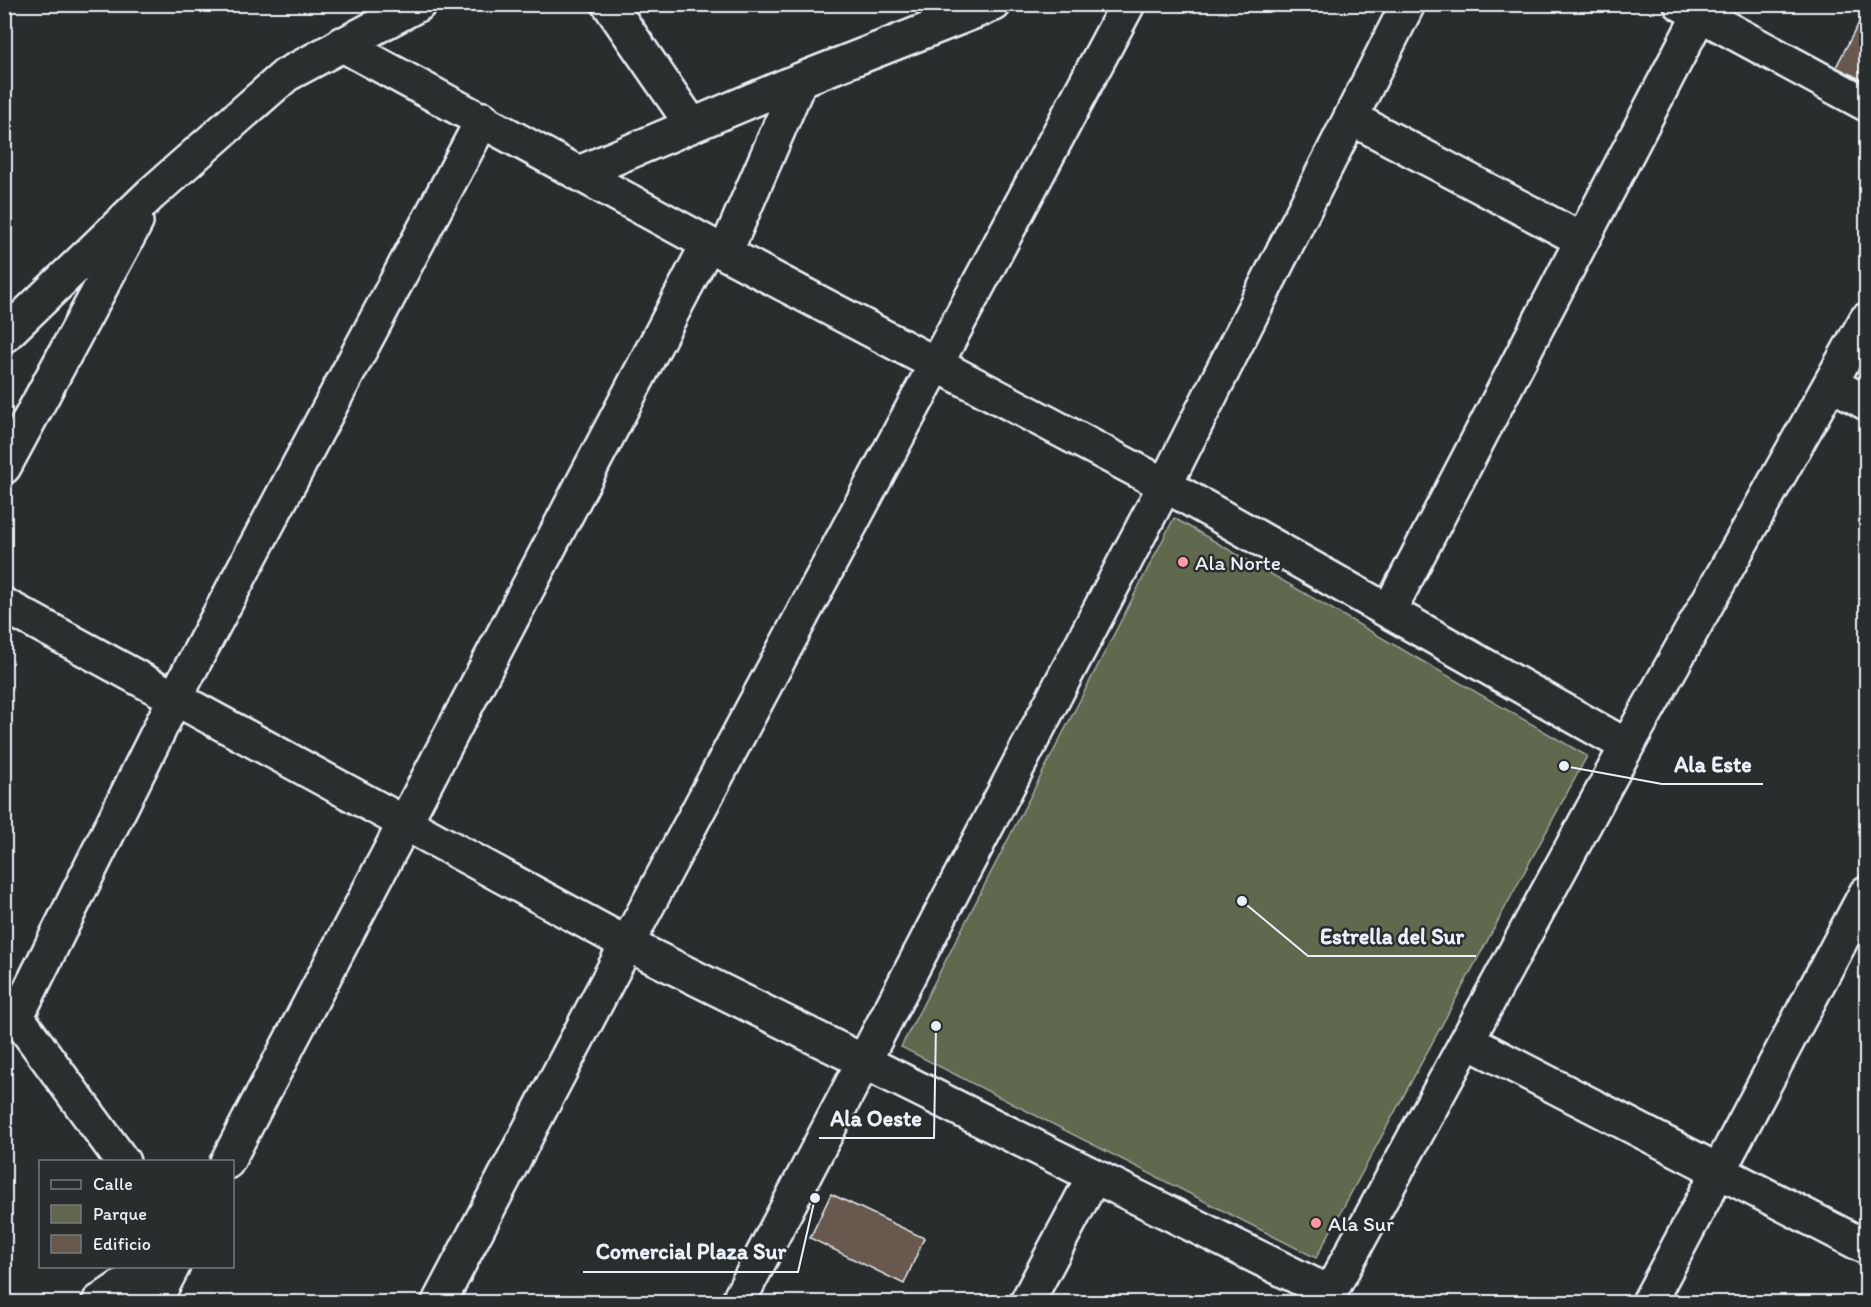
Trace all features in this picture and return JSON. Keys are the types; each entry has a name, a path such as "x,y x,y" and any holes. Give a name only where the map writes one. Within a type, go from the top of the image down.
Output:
{"street":[{"path":"4,336 151,194 286,75 419,4"},
{"path":"609,4 693,126"},
{"path":"579,173 800,80 994,4"},
{"path":"439,1302 1128,4"},
{"path":"738,1302 866,1062 1165,485 1408,4"},
{"path":"1389,611 1582,240 1695,8 1866,104"},
{"path":"341,44 717,248 1165,485 1627,746"},
{"path":"228,1160 403,822 717,248 800,80"},
{"path":"1351,118 1582,240"},
{"path":"122,1160 11,1008 483,119"},
{"path":"4,467 151,194"},
{"path":"4,604 627,944 1094,1176 1328,1298 1627,746 1866,320"},
{"path":"1831,383 1866,403"},
{"path":"1649,1302 1866,893"},
{"path":"1467,1041 1866,1247"},
{"path":"1027,1302 1094,1176"},
{"path":"99,1302 149,1268"},
{"path":"154,1302 172,1268"}],"green space":[{"path":"1174,518 1587,756 1316,1258 901,1047"}],"building":[{"path":"1866,9 1866,82 1836,67"},
{"path":"831,1194 924,1238 904,1284 810,1238"}],"place":[{"name":"Ala Norte","path":"1183,562"},
{"name":"Ala Este","path":"1564,766"},
{"name":"Estrella del Sur","path":"1242,901"},
{"name":"Ala Oeste","path":"936,1026"},
{"name":"Comercial Plaza Sur","path":"815,1198"},
{"name":"Ala Sur","path":"1316,1223"}]}
